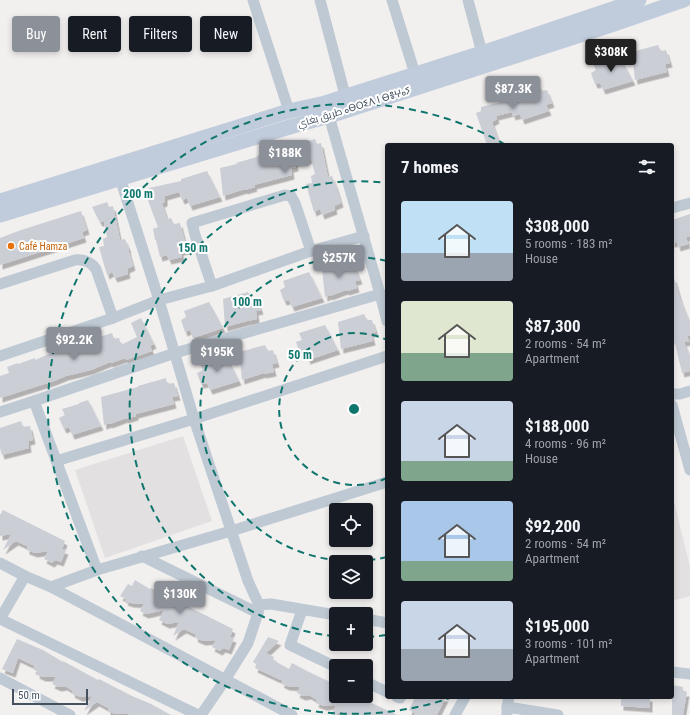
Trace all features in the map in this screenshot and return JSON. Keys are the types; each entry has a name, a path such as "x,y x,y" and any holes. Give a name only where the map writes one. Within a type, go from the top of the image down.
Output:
{"main road":[{"name":"طريق بغاي ⴰⴱⵔⵉⴷ ⵏ ⴱⴻⵖⴰⵢ","path":"0,201 289,111 327,110 346,96 639,0"},
{"name":"طريق بغاي ⴰⴱⵔⵉⴷ ⵏ ⴱⴻⵖⴰⵢ","path":"0,215 294,126 327,110 608,26 684,0"}],"street":[{"path":"253,0 289,111"},
{"path":"320,0 346,96"},
{"path":"392,0 416,74"},
{"path":"468,0 482,52"},
{"path":"0,412 175,353 384,295 364,236 327,110"},
{"path":"25,576 0,619 200,715 225,680 248,643 259,609 248,581 194,419 159,300 120,178"},
{"path":"212,286 192,223 285,195 291,196 295,203 311,251"},
{"path":"674,207 690,203"},
{"path":"0,356 112,318 159,300 212,286 311,251 364,236"},
{"path":"0,284 75,260 85,260 96,269 112,318"},
{"path":"56,461 194,419 385,357"},
{"path":"674,394 690,391"},
{"path":"34,401 97,570"},
{"path":"674,412 690,470"},
{"path":"51,587 97,570 231,531 385,483"},
{"path":"142,556 259,609 271,604 329,614"},
{"path":"0,563 51,587 292,715"},
{"path":"302,610 290,645 329,664"},
{"path":"373,620 385,623"},
{"path":"674,672 690,674"},
{"path":"0,678 70,715"},
{"path":"373,685 385,691"},
{"path":"455,715 464,699"},
{"path":"508,706 558,715"}],"shaded area":[{"path":"183,436 212,521 105,558 75,470"},
{"path":"674,501 690,567 690,596 674,600"}],"building":[{"path":"658,45 661,51 666,50 670,63 665,64 667,72 635,80 632,52"},
{"path":"619,55 633,81 603,90 600,83 595,84 591,73 596,70 593,64"},
{"path":"539,85 542,91 547,90 552,103 546,105 549,111 522,120 520,114 513,116 512,112 496,116 497,119 492,122 499,143 486,143 476,113 481,111 481,107 513,99 512,94"},
{"path":"315,139 317,144 321,143 328,177 332,176 341,203 334,206 335,210 322,215 320,209 314,212 306,184 312,183 311,176 315,174 311,159 295,162 296,167 291,168 292,175 254,185 255,187 223,196 220,168"},
{"path":"207,171 220,197 190,206 187,198 182,200 179,192 165,196 165,202 162,203 167,219 171,218 174,224 180,223 187,250 181,251 182,257 169,260 167,255 160,257 153,229 158,227 146,195 150,194 149,188 181,181 181,179"},
{"path":"107,202 109,207 113,206 120,240 125,239 133,266 127,269 128,274 115,278 112,272 107,275 99,247 104,246 103,239 107,237 104,222 100,222 92,207"},
{"path":"81,211 87,230 82,232 84,238 0,265 0,238"},
{"path":"690,214 690,236 686,237 688,244 678,247 677,242 674,243 674,219"},
{"path":"347,262 350,268 355,267 360,280 355,281 357,288 325,297 322,269"},
{"path":"309,272 322,298 292,307 289,300 284,301 280,290 285,287 283,281"},
{"path":"674,278 690,324 690,335 687,336 689,341 684,342 690,358 690,371 682,373 674,339"},
{"path":"248,292 251,298 256,297 261,310 256,311 257,319 225,327 223,299"},
{"path":"209,302 223,328 193,338 190,330 185,332 181,320 186,317 184,311"},
{"path":"364,314 367,320 372,320 376,332 371,333 373,341 341,349 338,322"},
{"path":"141,318 154,344 150,346 152,351 126,360 125,358 111,363 110,362 91,370 66,376 0,398 0,376 9,373 7,367 35,358 35,360 56,351 112,333 114,339 119,338 121,345 137,337 131,323"},
{"path":"325,325 338,350 308,360 306,352 300,354 296,342 302,340 299,333"},
{"path":"265,345 268,351 273,350 277,363 272,364 274,372 264,373 242,380 239,352"},
{"path":"226,355 239,381 210,390 207,383 201,384 197,373 203,370 200,364"},
{"path":"166,378 167,384 174,383 178,396 172,397 174,404 136,414 136,416 104,425 101,397"},
{"path":"88,400 101,426 72,435 69,427 64,429 59,418 65,415 62,409"},
{"path":"21,421 23,427 30,426 33,440 28,441 29,448 2,455 0,448 0,428"},
{"path":"3,510 65,541 62,549 66,550 61,562 55,560 52,563 44,559 48,551 35,553 27,550 27,546 16,541 3,550 11,534 0,536 0,515"},
{"path":"135,580 150,589 151,588 233,629 230,637 234,638 229,650 223,648 220,651 212,647 216,640 203,641 196,638 195,634 184,629 173,636 179,622 167,624 159,620 164,610 146,614 140,611 144,604 125,601 126,599 120,596 128,584 132,586"},
{"path":"268,637 279,641 266,653 274,657 273,660 289,669 292,663 329,682 329,703 372,703 397,715 348,715 341,711 336,715 331,715 336,705 324,706 316,703 317,700 309,695 303,696 297,693 300,687 287,686 281,683 283,681 255,668 257,663 256,664 253,662"},
{"path":"17,639 43,650 98,680 99,679 171,715 128,715 129,713 115,714 108,711 108,708 97,702 84,711 92,696 80,697 72,693 73,691 65,686 59,687 52,684 56,677 43,677 37,674 38,672 33,669 35,666 18,658 13,673 2,669"},
{"path":"674,685 683,687 683,692 687,692 683,715 672,715"},
{"path":"414,699 445,699 437,715 414,715 415,713 409,710"},
{"path":"621,699 650,699 650,708 621,706"}],"place":[{"name":"Café Hamza","path":"11,246"}]}
